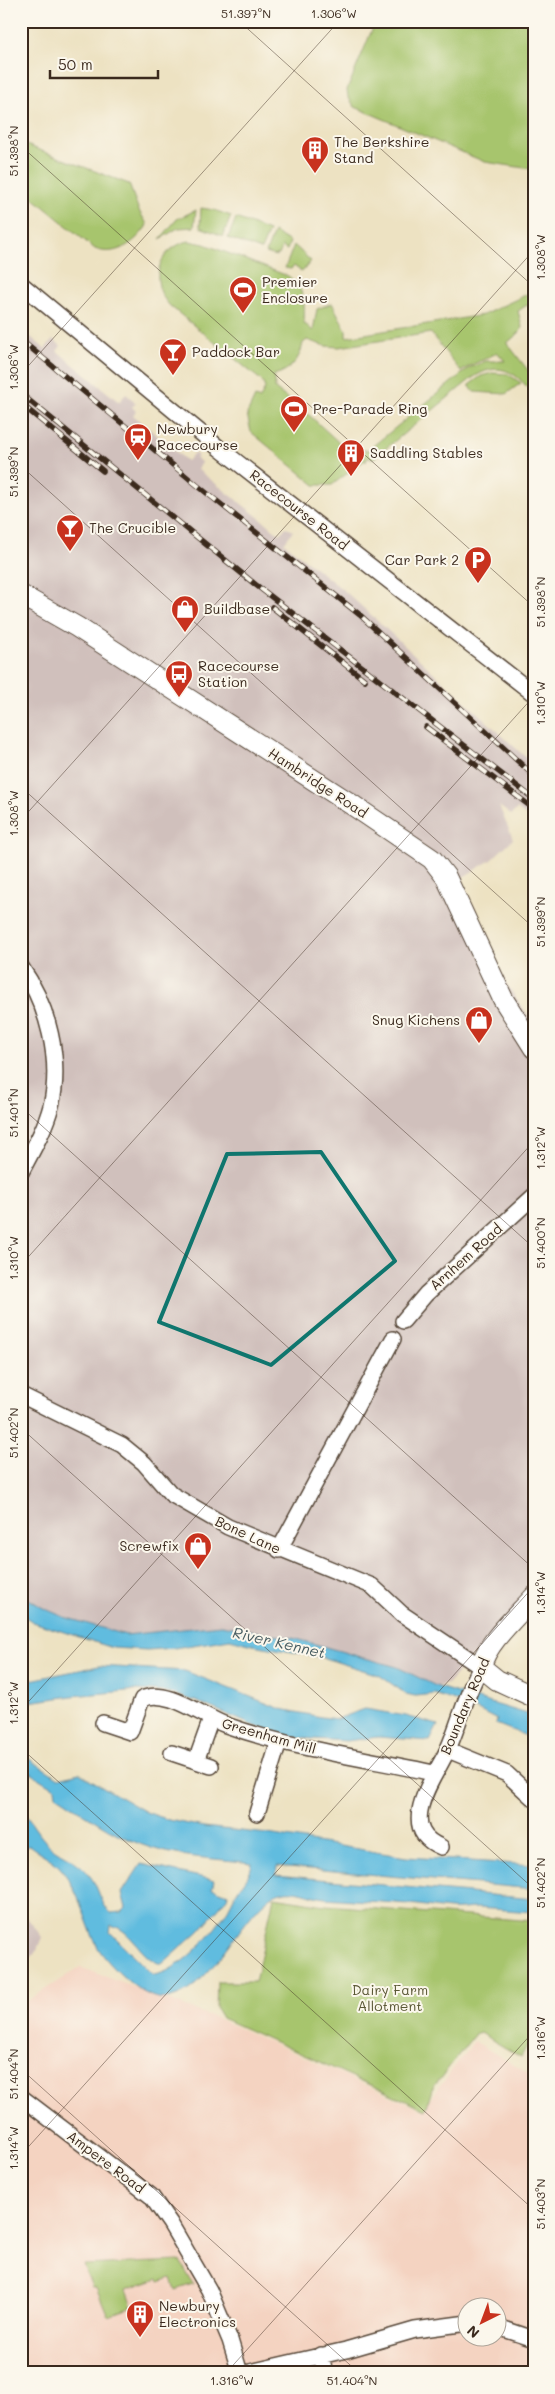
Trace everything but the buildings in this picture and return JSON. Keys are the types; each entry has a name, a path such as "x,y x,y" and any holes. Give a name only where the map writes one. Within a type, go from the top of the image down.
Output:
{"main road":[{"name":"Hambridge Road","path":"21,595 110,648 354,806 432,859 446,877 503,999 534,1048"},
{"name":"Boundary Road","path":"481,1667 482,1661 499,1636 534,1598"},
{"path":"481,1667 490,1676 534,1697"}],"street":[{"name":"Racecourse Road","path":"21,284 220,448 534,694"},
{"path":"21,967 37,995 47,1021 55,1078 48,1116 21,1172"},
{"name":"Arnhem Road","path":"402,1321 426,1294 534,1196"},
{"path":"280,1550 393,1339"},
{"name":"Bone Lane","path":"21,1395 110,1437 144,1463 164,1487 180,1500 234,1530 372,1586 402,1614 481,1667"},
{"name":"Boundary Road","path":"442,1847 427,1839 421,1825 420,1814 426,1790 434,1772 448,1750 469,1690 481,1667"},
{"name":"Greenham Mill","path":"103,1723 130,1732 142,1699 150,1695 178,1701 212,1719 279,1741 434,1772"},
{"path":"196,1762 212,1719"},
{"path":"257,1813 279,1741"},
{"path":"448,1750 507,1774 534,1799"},
{"path":"172,1753 211,1766"},
{"name":"Ampere Road","path":"21,2097 151,2196 170,2222 209,2290 230,2340 240,2373"},
{"path":"246,2373 415,2330 458,2324"},
{"path":"508,2330 534,2339"},
{"path":"321,2355 325,2373"}],"highlighted area":[{"path":"321,1152 395,1261 271,1365 159,1322 227,1154"}],"shaded area":[{"path":"21,329 45,349 53,339 61,346 57,351 119,402 126,394 136,403 132,407 136,411 133,415 187,461 194,453 198,456 196,458 202,463 197,469 280,534 286,527 293,531 284,543 347,593 534,765 534,822 517,809 511,815 499,806 513,839 491,860 463,877 462,889 505,982 534,1024 534,1590 447,1684 438,1687 397,1667 221,1625 126,1635 64,1617 43,1608 21,1594"},
{"path":"21,1910 42,1937 36,1952 21,1969"},
{"path":"80,1967 221,2020 422,2110 474,2041 534,2077 534,2373 21,2373 21,2005"}],"green space":[{"path":"370,21 534,21 534,172 531,169 485,162 355,107 348,97 347,90 374,25"},
{"path":"21,143 129,184 139,211 147,224 146,227 136,239 124,247 110,251 95,249 21,188"},
{"path":"201,208 231,216 223,236 200,227"},
{"path":"196,210 194,227 178,228 160,239 177,219"},
{"path":"236,218 269,231 261,250 228,238"},
{"path":"274,232 290,242 287,250 282,247 279,255 277,254 276,256 266,253"},
{"path":"189,241 204,244 288,276 301,291 304,303 304,323 313,331 317,309 332,303 346,330 346,337 483,315 534,291 534,312 527,305 518,311 522,327 520,332 507,343 534,378 534,396 521,380 507,371 499,369 481,373 471,379 374,458 367,458 366,462 365,460 332,485 315,485 251,432 247,414 255,397 260,399 265,388 262,381 170,306 163,297 159,287 159,268 169,251","holes":["431,333 461,372 497,352 505,361 486,361 469,368 368,450 353,451 346,449 309,415 275,389 274,375 294,364 300,354 303,343 307,340 325,346 339,347"]},
{"path":"294,245 311,261 302,272 294,266 291,269 285,268"},
{"path":"492,373 508,374 521,383 506,394 474,392 469,385 481,376"},
{"name":"Dairy Farm Allotment","path":"274,1897 325,1905 534,1921 534,2032 521,2057 480,2033 474,2035 432,2089 426,2110 222,2018 216,2008 217,1982 255,1982"},
{"path":"180,2261 193,2284 175,2290 171,2278 159,2282 158,2279 126,2290 132,2307 108,2316 96,2287 92,2287 83,2265"}],"water":[{"name":"River Kennet","path":"21,1594 43,1608 64,1617 126,1635 221,1625 297,1639 397,1667 438,1687 534,1716 534,1739 496,1724 497,1720 474,1708 435,1694 415,1696 406,1694 379,1675 321,1657 230,1639 174,1648 147,1650 113,1648 33,1622 21,1614"},
{"path":"99,1666 185,1671 281,1709 321,1717 337,1719 365,1709 406,1716 438,1725 430,1741 378,1737 346,1741 298,1738 278,1734 168,1692 138,1690 21,1703 21,1682"},
{"path":"21,1754 59,1778 79,1773 146,1812 169,1820 204,1827 268,1834 406,1857 534,1865 534,1889 277,1866 276,1875 534,1899 534,1912 477,1908 450,1909 414,1904 326,1898 298,1891 281,1892 266,1901 251,1917 219,1959 202,1978 184,1993 165,1999 145,1993 118,1972 101,1952 73,1888 59,1866 29,1845 21,1853 21,1809 50,1846 76,1862 85,1870 93,1880 104,1905 111,1913 122,1912 126,1908 122,1893 141,1864 214,1880 212,1888 228,1894 227,1898 199,1931 162,1964 148,1957 126,1933 111,1925 110,1932 153,1975 173,1968 194,1952 212,1932 249,1875 252,1863 164,1851 149,1847 114,1832 56,1795 55,1788 21,1767"}],"railway":[{"path":"21,340 203,490 360,615 534,776"},
{"path":"21,394 256,585 534,799"},
{"path":"21,404 103,471"},
{"path":"272,607 365,680"},
{"path":"426,727 534,809"}],"place":[{"name":"The Berkshire Stand","path":"315,174"},
{"name":"Premier Enclosure","path":"243,314"},
{"name":"Paddock Bar","path":"173,376"},
{"name":"Pre-Parade Ring","path":"294,433"},
{"name":"Newbury Racecourse","path":"138,461"},
{"name":"Saddling Stables","path":"351,477"},
{"name":"The Crucible","path":"70,552"},
{"name":"Car Park 2","path":"478,584"},
{"name":"Buildbase","path":"185,633"},
{"name":"Racecourse Station","path":"179,698"},
{"name":"Snug Kichens","path":"479,1044"},
{"name":"Screwfix","path":"198,1570"},
{"name":"Newbury Electronics","path":"140,2338"}]}
